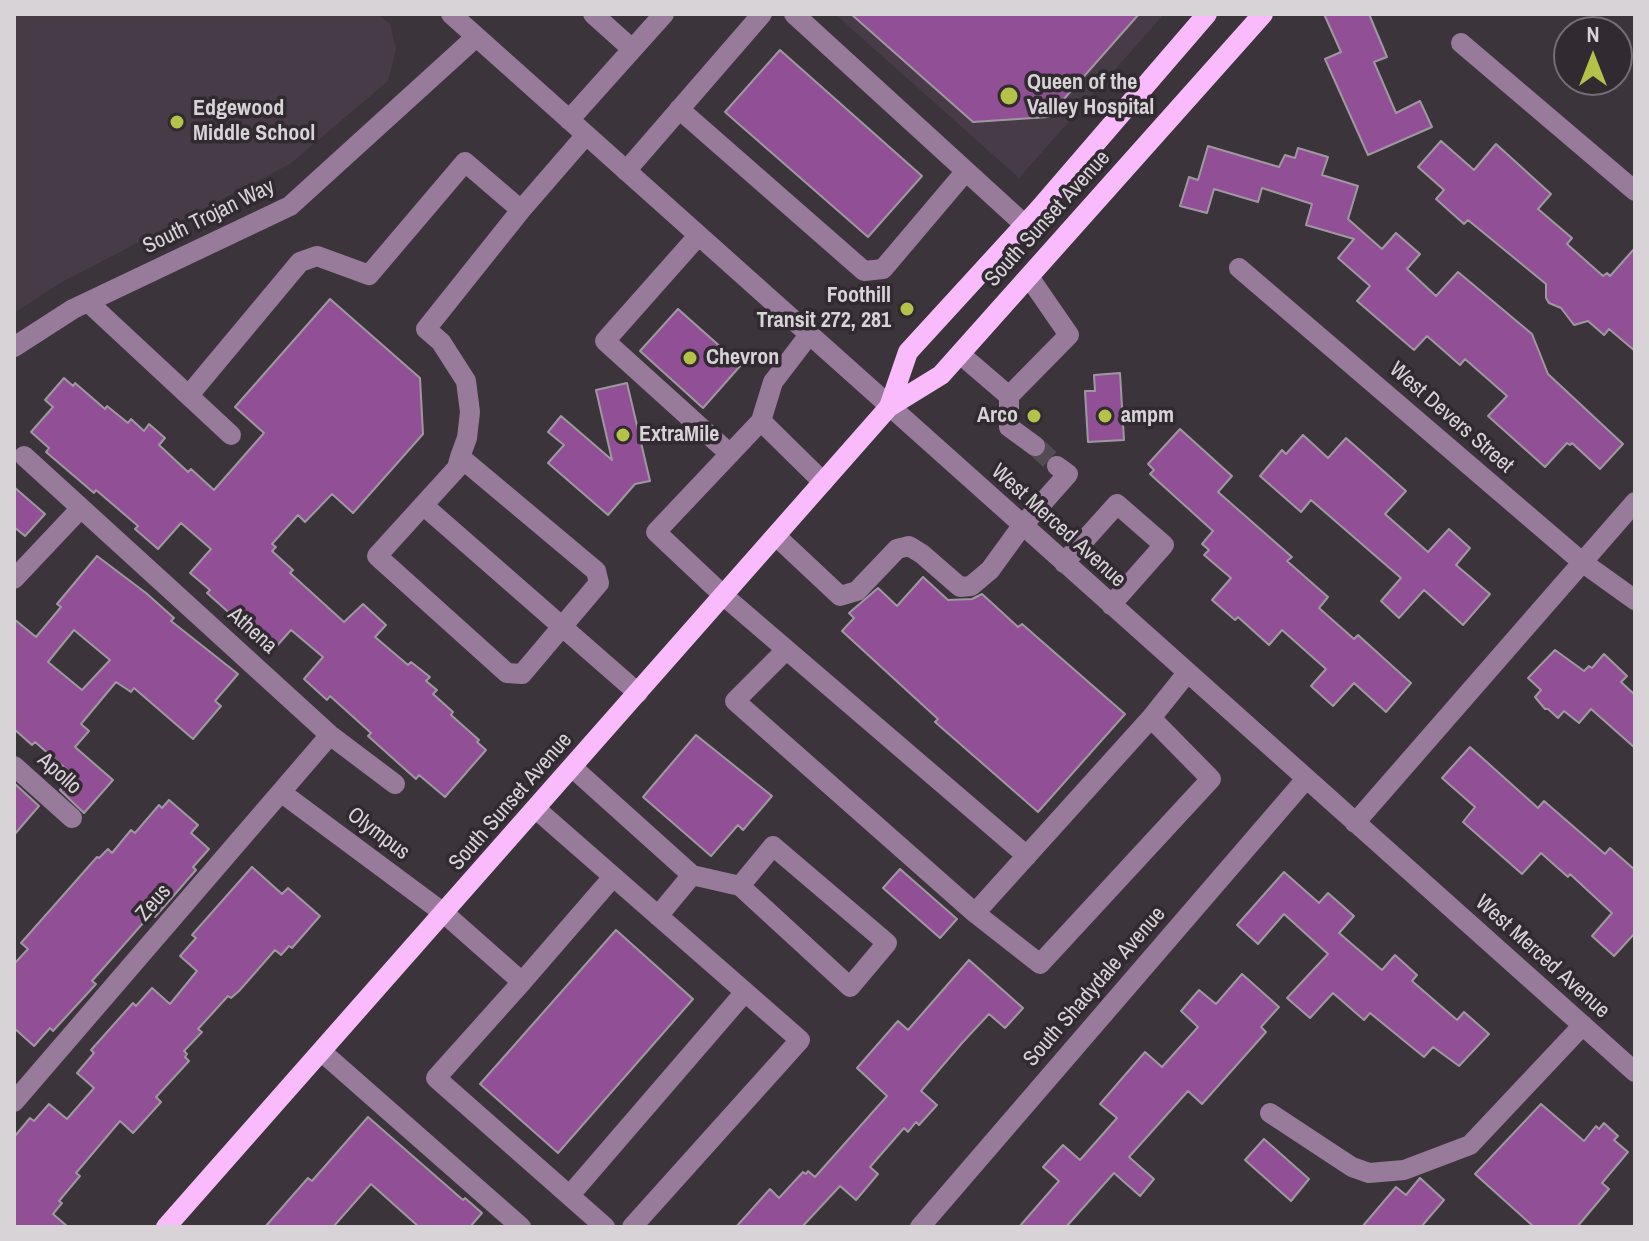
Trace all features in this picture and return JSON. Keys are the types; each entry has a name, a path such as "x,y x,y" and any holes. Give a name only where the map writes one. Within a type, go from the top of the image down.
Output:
{"main road":[{"name":"South Sunset Avenue","path":"889,407 908,352 1025,225 1207,14"},
{"name":"South Sunset Avenue","path":"166,1227 889,407 941,375 1263,14"}],"street":[{"name":"West Merced Avenue","path":"451,14 1635,1072"},
{"path":"593,14 632,49"},
{"path":"569,120 664,14"},
{"path":"626,171 762,14"},
{"path":"794,14 1025,225"},
{"name":"South Trojan Way","path":"14,347 88,302 290,206 476,37"},
{"path":"1461,43 1635,191"},
{"path":"679,109 864,271 883,269 966,171"},
{"path":"460,457 596,571 599,583 522,674 507,673 377,556 457,468 460,457 467,438 470,412 466,381 441,342 426,329 521,210 586,135"},
{"path":"189,395 300,262 317,256 369,275 465,162 521,210"},
{"path":"698,236 605,341 730,454"},
{"name":"West Devers Street","path":"1239,268 1582,562 1635,600"},
{"path":"1029,277 1069,335 1009,396 1009,427 1035,446"},
{"path":"88,302 231,435"},
{"path":"809,335 773,382 761,421 656,532 724,596 1027,856"},
{"path":"960,354 1009,396"},
{"path":"761,421 823,482"},
{"name":"Athena","path":"24,456 330,735 395,784"},
{"path":"776,536 835,593 846,596 857,591 897,549 909,546 960,587 971,586 990,570 1022,526 1068,474 1057,466"},
{"path":"1355,823 1635,502"},
{"path":"1064,563 1117,504 1164,545 1111,605"},
{"path":"423,505 638,693"},
{"path":"14,579 81,508"},
{"path":"786,650 735,701 975,913 1040,964 1211,779 1151,718"},
{"path":"975,913 1151,718 1187,673"},
{"name":"Zeus","path":"17,1093 330,735"},
{"name":"Apollo","path":"14,766 72,818"},
{"path":"573,768 692,875 740,886 850,987 887,943 773,846 740,886"},
{"name":"South Shadydale Avenue","path":"920,1227 1306,779"},
{"name":"Olympus","path":"282,793 445,914 522,982"},
{"path":"536,809 800,1040 632,1227"},
{"path":"658,916 692,875"},
{"path":"605,1227 436,1078 613,877"},
{"path":"570,1195 745,992"},
{"path":"1270,1113 1352,1167 1369,1173 1404,1170 1470,1145 1583,1025"},
{"path":"322,1052 521,1227"}],"shaded area":[{"name":"Edgewood Middle School","path":"14,14 377,14 390,24 396,49 388,81 290,164 62,282 14,313"},
{"name":"Queen of the Valley Hospital","path":"835,14 1164,14 1019,178"}],"building":[{"name":"Queen of the Valley Hospital","path":"851,14 1139,14 1048,117 973,122"},
{"path":"1324,14 1369,14 1387,57 1374,62 1396,113 1420,101 1432,127 1368,155 1325,59 1341,52"},
{"path":"780,50 922,176 868,237 725,112"},
{"path":"1441,141 1474,170 1496,144 1551,194 1538,209 1572,238 1567,244 1603,276 1607,273 1610,276 1635,248 1635,351 1609,329 1604,335 1588,321 1574,325 1561,308 1549,303 1546,284 1468,220 1464,224 1436,199 1444,190 1418,167"},
{"path":"1208,146 1279,167 1285,155 1295,158 1298,148 1328,157 1322,175 1358,186 1348,219 1382,249 1396,233 1420,254 1407,269 1436,296 1458,272 1532,334 1548,374 1623,444 1600,469 1572,443 1567,443 1545,467 1488,416 1507,396 1465,359 1460,365 1427,336 1414,350 1357,301 1370,286 1338,258 1354,239 1306,225 1312,204 1262,188 1258,202 1214,189 1207,213 1180,206 1189,177 1198,180"},
{"path":"330,299 420,378 423,434 353,513 332,494 305,522 298,515 272,544 276,547 272,551 293,570 290,573 344,622 363,604 386,625 375,637 408,665 411,662 430,677 426,681 437,690 433,694 479,740 477,742 486,750 445,797 419,775 416,779 330,696 327,700 304,679 323,657 291,630 275,648 257,632 254,635 207,593 210,590 190,573 211,549 181,523 158,549 135,529 138,526 46,452 49,448 31,432 53,407 45,400 64,378 128,423 131,419 144,431 149,424 165,438 159,445 188,472 191,469 214,490 264,433 235,407"},
{"name":"Chevron","path":"678,309 741,365 703,408 640,351"},
{"name":"ampm","path":"1120,373 1124,440 1088,442 1085,391 1095,391 1094,375"},
{"path":"627,383 650,481 635,484 608,515 548,463 564,445 548,432 561,416 612,460 596,390"},
{"path":"1180,429 1232,476 1218,492 1292,557 1287,561 1328,597 1319,608 1354,639 1358,635 1411,683 1386,712 1354,683 1333,706 1311,686 1326,669 1282,630 1269,645 1238,617 1235,620 1212,600 1231,578 1204,555 1209,550 1202,544 1213,531 1150,474 1154,470 1148,464"},
{"path":"1303,435 1328,458 1346,438 1406,491 1385,514 1428,552 1449,529 1470,548 1456,565 1490,594 1463,625 1424,590 1399,618 1381,601 1401,578 1311,500 1301,512 1260,476 1282,450 1286,454"},
{"path":"14,487 45,514 25,536 14,527"},
{"path":"97,556 146,593 174,618 171,621 238,674 215,701 221,706 193,739 134,688 131,692 116,682 81,724 89,731 75,747 113,780 84,813 60,790 73,775 35,742 32,745 14,729 14,619 36,637 61,607 57,604","holes":["74,630 110,660 82,690 48,662"]},
{"path":"923,577 948,600 972,599 982,594 1018,627 1022,624 1125,714 1038,812 935,722 938,719 842,631 854,618 849,613 878,588 897,606"},
{"path":"1555,650 1584,671 1589,666 1592,668 1604,654 1627,676 1621,682 1635,695 1635,748 1591,709 1579,723 1564,711 1558,718 1535,697 1541,690 1528,678"},
{"path":"696,735 772,796 743,830 738,825 711,856 643,797"},
{"path":"1470,747 1538,808 1544,801 1605,854 1610,848 1635,870 1635,933 1614,956 1592,936 1612,913 1570,874 1568,877 1541,853 1522,874 1463,822 1475,807 1442,778"},
{"path":"14,783 39,806 14,835"},
{"path":"169,800 198,825 191,833 209,849 193,867 196,870 155,917 151,914 92,981 96,984 53,1031 50,1028 34,1046 14,1028 14,964 28,949 21,943 97,857 108,849 112,853 131,830 135,833 159,805 162,808"},
{"path":"252,867 282,894 288,888 320,916 292,948 289,946 281,955 275,950 239,991 231,998 228,996 198,1029 202,1032 184,1051 189,1061 156,1097 161,1102 133,1133 120,1121 76,1173 80,1176 59,1201 62,1203 53,1214 68,1227 14,1227 14,1137 30,1118 34,1121 49,1104 67,1119 94,1088 77,1073 94,1053 91,1050 133,1003 136,1006 152,988 170,1004 197,971 180,956 196,938 192,935"},
{"path":"900,869 957,919 940,938 883,888"},
{"path":"1284,872 1319,903 1328,893 1354,916 1339,933 1382,970 1395,955 1417,975 1412,981 1457,1020 1464,1012 1489,1034 1459,1066 1433,1047 1424,1057 1370,1013 1364,1020 1333,993 1310,1018 1287,998 1328,954 1284,914 1258,944 1237,925"},
{"path":"616,930 693,999 558,1153 480,1084"},
{"path":"969,960 1023,1008 1005,1028 989,1014 962,1043 921,1091 937,1105 919,1125 916,1122 908,1132 904,1128 870,1167 878,1174 856,1200 840,1186 802,1227 736,1227 770,1189 779,1198 803,1172 806,1174 808,1171 815,1177 887,1096 857,1068 898,1021 908,1030"},
{"path":"1242,974 1279,1007 1261,1027 1266,1032 1202,1104 1188,1091 1129,1157 1154,1179 1140,1196 1114,1173 1066,1227 1019,1227 1059,1181 1043,1167 1063,1145 1080,1160 1117,1118 1100,1104 1145,1052 1162,1067 1198,1027 1181,1011 1199,990 1216,1004"},
{"path":"1541,1104 1584,1141 1596,1126 1599,1129 1604,1123 1618,1136 1614,1140 1628,1152 1602,1183 1609,1189 1577,1227 1534,1227 1475,1174"},
{"path":"368,1117 482,1213 470,1227 419,1227 371,1184 333,1227 265,1227 308,1178 312,1181"},
{"path":"1264,1139 1309,1179 1291,1201 1245,1160"},
{"path":"1420,1178 1444,1200 1421,1227 1362,1227 1396,1187 1406,1195"}],"tunnel":[{"path":"1035,446 1057,466"}],"place":[{"name":"Queen of the Valley Hospital","path":"1009,96"},
{"name":"Edgewood Middle School","path":"177,122"},
{"name":"Foothill Transit 272, 281","path":"907,309"},
{"name":"Chevron","path":"690,358"},
{"name":"Arco","path":"1034,416"},
{"name":"ampm","path":"1105,416"},
{"name":"ExtraMile","path":"623,435"}]}
